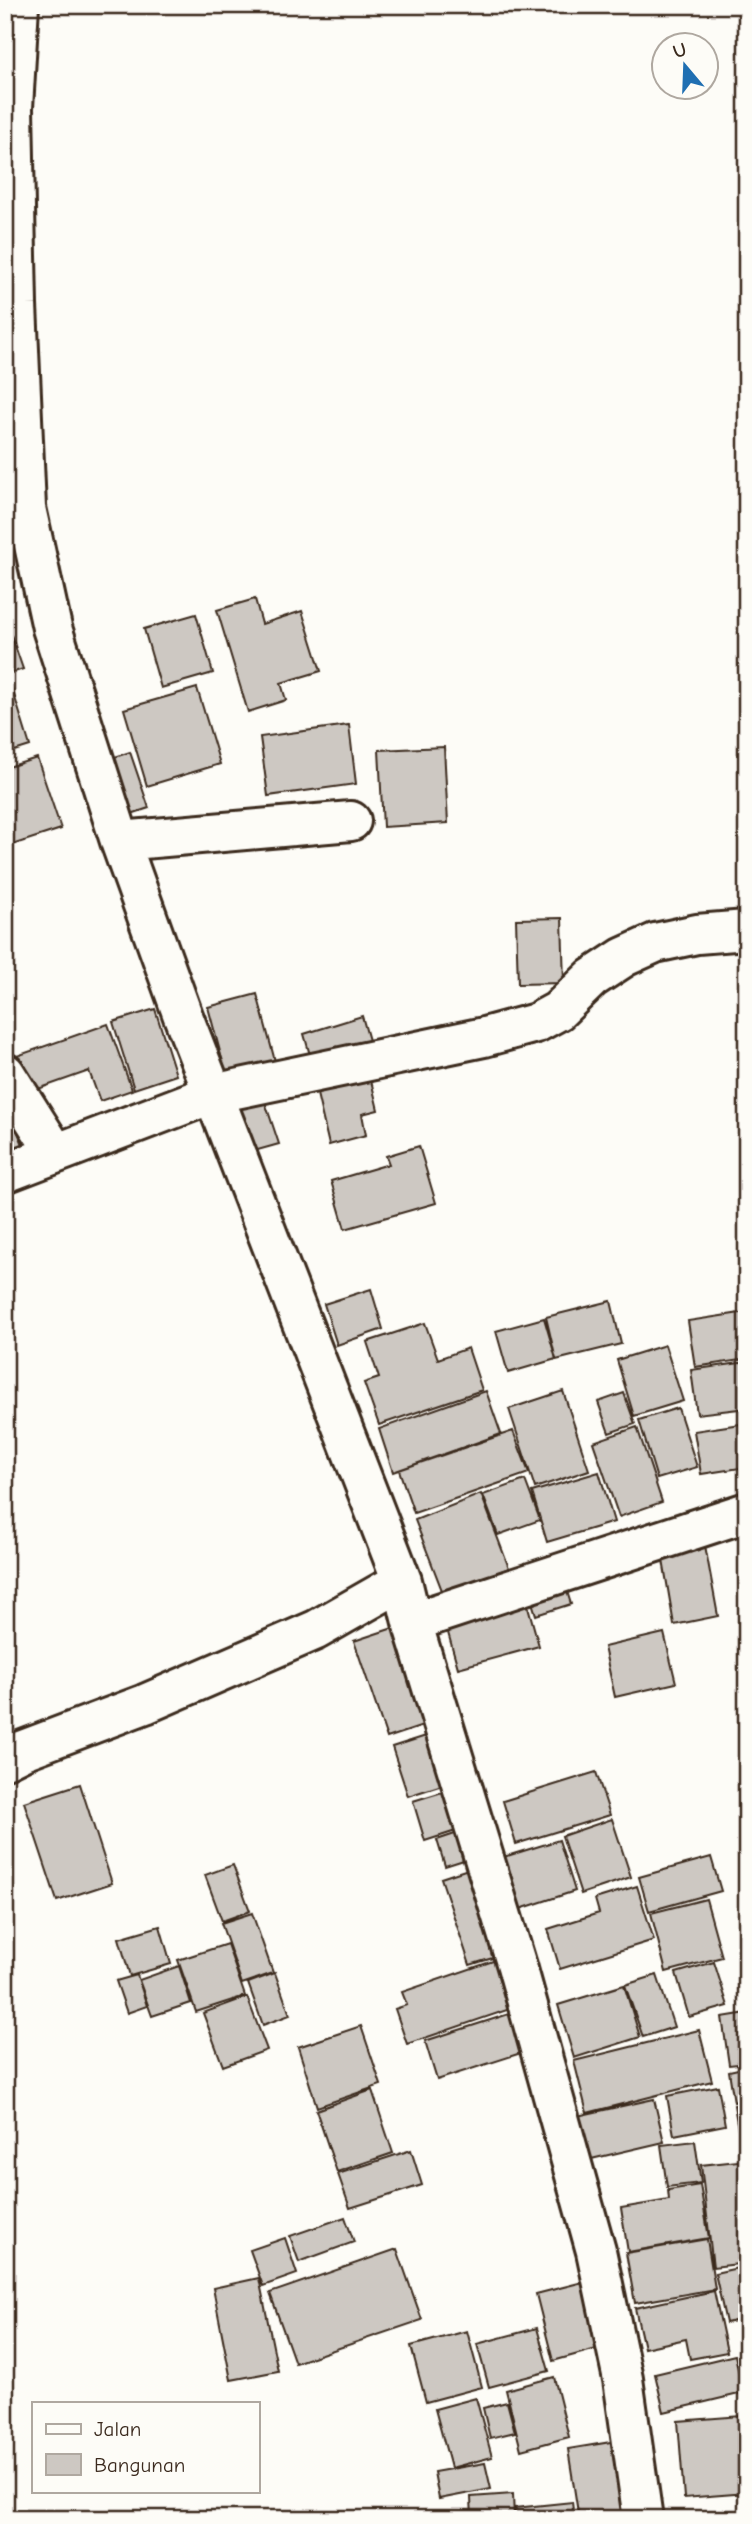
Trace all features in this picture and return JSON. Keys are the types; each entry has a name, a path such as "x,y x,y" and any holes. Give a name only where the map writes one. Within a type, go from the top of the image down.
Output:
{"street":[{"path":"19,5 13,108 17,305 26,508 52,628 120,841 212,1094 402,1581 412,1622 513,1953 596,2251 623,2379 643,2519"},
{"path":"120,841 351,821"},
{"path":"5,1172 212,1094 484,1037 537,1023 558,1012 592,978 624,957 655,943 697,933 747,930"},
{"path":"5,1073 55,1152"},
{"path":"412,1622 747,1512"},
{"path":"5,1759 145,1704 304,1635 402,1581"}],"building":[{"path":"255,599 262,624 302,611 321,671 281,683 286,700 248,712 217,610"},
{"path":"196,614 213,673 161,688 144,629"},
{"path":"5,617 23,669 5,675"},
{"path":"12,688 30,746 5,754 5,690"},
{"path":"197,688 220,764 147,786 124,709"},
{"path":"349,725 356,784 268,796 260,737"},
{"path":"444,747 448,823 383,827 379,750"},
{"path":"130,752 149,808 119,818 100,762"},
{"path":"37,758 61,829 6,847 5,768"},
{"path":"562,918 564,983 518,984 516,919"},
{"path":"257,994 275,1061 226,1074 208,1007"},
{"path":"155,1009 176,1075 134,1089 113,1022"},
{"path":"362,1016 372,1051 314,1069 304,1034"},
{"path":"108,1024 132,1090 100,1101 89,1071 24,1094 11,1058"},
{"path":"369,1072 378,1110 362,1114 366,1135 329,1145 314,1081"},
{"path":"264,1099 279,1144 243,1154 229,1110"},
{"path":"5,1102 25,1149 5,1157"},
{"path":"419,1146 436,1203 345,1229 331,1181 389,1164 386,1156"},
{"path":"371,1289 383,1329 337,1345 324,1304"},
{"path":"611,1301 621,1344 556,1360 546,1317"},
{"path":"747,1312 747,1359 695,1367 688,1321"},
{"path":"544,1318 556,1359 508,1373 496,1331"},
{"path":"425,1323 438,1359 468,1348 482,1390 379,1425 364,1383 379,1378 367,1342"},
{"path":"665,1345 683,1401 634,1416 617,1360"},
{"path":"747,1362 747,1408 697,1414 691,1370"},
{"path":"486,1391 501,1434 393,1472 379,1429"},
{"path":"563,1391 589,1470 535,1488 509,1409"},
{"path":"624,1393 635,1424 609,1433 598,1402"},
{"path":"678,1408 697,1467 657,1479 639,1420"},
{"path":"747,1423 747,1467 701,1474 694,1431"},
{"path":"637,1427 662,1502 619,1517 593,1442"},
{"path":"513,1431 529,1473 414,1513 399,1470"},
{"path":"599,1472 614,1522 547,1542 532,1492"},
{"path":"525,1480 540,1520 498,1535 483,1495"},
{"path":"481,1494 509,1568 443,1593 415,1520"},
{"path":"704,1540 718,1616 674,1625 661,1548"},
{"path":"563,1579 571,1604 536,1615 528,1589"},
{"path":"524,1592 539,1646 458,1668 443,1615"},
{"path":"399,1626 432,1723 387,1738 354,1641"},
{"path":"664,1633 676,1683 615,1697 604,1647"},
{"path":"426,1736 442,1785 408,1796 392,1747"},
{"path":"596,1772 610,1815 516,1844 503,1801"},
{"path":"80,1784 112,1883 57,1901 24,1802"},
{"path":"452,1789 465,1828 425,1841 413,1801"},
{"path":"612,1819 631,1877 581,1894 562,1836"},
{"path":"464,1831 473,1857 445,1866 437,1840"},
{"path":"559,1840 575,1891 514,1911 497,1859"},
{"path":"711,1857 721,1891 649,1911 639,1877"},
{"path":"233,1865 250,1911 222,1921 205,1875"},
{"path":"471,1868 499,1956 470,1965 441,1878"},
{"path":"637,1886 654,1940 560,1969 548,1929 599,1913 595,1899"},
{"path":"706,1899 722,1957 666,1972 651,1913"},
{"path":"252,1913 273,1973 242,1984 221,1923"},
{"path":"160,1926 171,1964 130,1976 119,1938"},
{"path":"227,1944 245,1996 196,2012 178,1960"},
{"path":"496,1960 513,2008 407,2044 395,2009 407,2005 402,1992"},
{"path":"714,1962 728,2006 689,2017 676,1973"},
{"path":"179,1966 191,2003 152,2016 139,1980"},
{"path":"275,1973 290,2015 263,2025 248,1983"},
{"path":"137,1975 147,2006 127,2013 116,1981"},
{"path":"657,1975 674,2027 643,2037 625,1985"},
{"path":"624,1985 640,2037 574,2058 558,2005"},
{"path":"247,1997 267,2050 223,2066 203,2013"},
{"path":"512,2013 524,2052 437,2080 425,2041"},
{"path":"747,2013 747,2063 729,2065 722,2017"},
{"path":"361,2026 381,2085 317,2107 298,2047"},
{"path":"699,2030 712,2081 587,2113 574,2061"},
{"path":"747,2067 747,2100 734,2102 729,2071"},
{"path":"718,2086 725,2125 674,2135 667,2096"},
{"path":"372,2090 393,2153 337,2172 316,2110"},
{"path":"654,2099 664,2142 587,2160 577,2116"},
{"path":"747,2103 747,2146 741,2147 734,2105"},
{"path":"695,2141 701,2183 667,2187 661,2145"},
{"path":"411,2150 422,2185 350,2208 338,2174"},
{"path":"747,2160 747,2263 713,2267 701,2165"},
{"path":"700,2185 709,2238 628,2252 621,2208 669,2200 668,2190"},
{"path":"345,2217 354,2242 299,2262 290,2236"},
{"path":"285,2238 297,2274 263,2286 250,2250"},
{"path":"707,2239 715,2289 635,2303 626,2253"},
{"path":"397,2249 422,2320 295,2363 270,2293"},
{"path":"747,2266 747,2318 726,2323 715,2273"},
{"path":"259,2278 278,2371 231,2380 213,2288"},
{"path":"583,2282 600,2348 553,2361 536,2294"},
{"path":"714,2291 727,2352 690,2359 686,2339 644,2348 635,2308"},
{"path":"537,2328 549,2371 489,2387 477,2344"},
{"path":"467,2331 482,2387 426,2402 411,2346"},
{"path":"735,2355 743,2393 664,2412 655,2374"},
{"path":"554,2377 569,2437 521,2450 506,2390"},
{"path":"476,2398 492,2457 451,2468 435,2409"},
{"path":"507,2402 515,2432 490,2438 483,2408"},
{"path":"741,2416 747,2493 684,2498 678,2421"},
{"path":"611,2442 623,2519 579,2519 568,2449"},
{"path":"485,2463 491,2489 439,2499 434,2472"},
{"path":"513,2494 514,2519 472,2519 471,2497"},
{"path":"572,2502 574,2519 517,2519 515,2508"}]}
